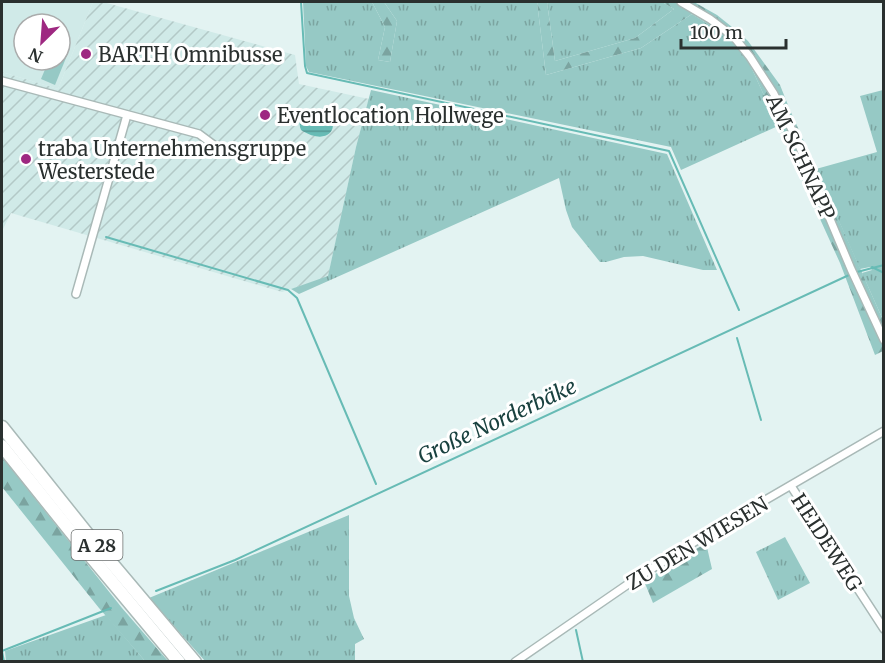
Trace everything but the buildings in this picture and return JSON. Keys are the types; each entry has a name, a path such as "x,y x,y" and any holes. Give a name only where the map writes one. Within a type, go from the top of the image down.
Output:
{"highway":[{"name":"A 28","path":"2,427 93,541 195,662"},
{"name":"A 28","path":"2,446 179,662"}],"street":[{"name":"AM SCHNAPP","path":"681,2 734,37 774,94 795,136 851,269 884,340"},
{"path":"2,81 200,134 226,154"},
{"path":"76,294 127,116"},
{"name":"ZU DEN WIESEN","path":"515,662 637,578 707,534 884,431"},
{"name":"HEIDEWEG","path":"791,486 884,629"}],"shaded area":[{"path":"2,2 93,2 72,54 72,12 12,12 12,72 65,72 58,89 2,72"},
{"path":"93,2 103,2 295,55 299,84 369,99 356,147 328,277 282,292 11,213 2,231 2,72 58,89 65,72 72,72 72,54"},
{"path":"306,111 331,120 332,130 322,137 313,136 301,130 300,120"}],"green space":[{"path":"303,2 372,2 385,27 378,60 390,62 397,21 384,2 537,2 546,75 641,48 692,14 731,39 747,58 778,126 681,170 671,147 309,72 306,66"},
{"path":"372,2 384,2 397,21 390,62 378,60 385,27"},
{"path":"537,2 547,2 555,61 635,38 674,9 662,2 694,2 717,15 748,41 780,85 883,320 883,351 875,355 840,263 747,58 731,39 692,14 641,48 546,75"},
{"path":"547,2 662,2 674,9 635,38 555,61"},
{"path":"44,72 60,72 55,85 41,79"},
{"path":"371,90 667,154 717,270 703,270 643,256 600,262 572,227 559,178 299,294 291,289 328,276"},
{"path":"883,90 883,320 862,273 872,270 870,267 860,269 816,169 877,152 860,96"},
{"path":"2,457 122,608 168,661 145,661 99,608 2,487"},
{"path":"349,515 349,596 354,618 364,639 355,644 355,660 205,661 149,598"},
{"path":"785,537 810,583 778,600 756,552"},
{"path":"706,543 712,569 653,603 644,581"},
{"path":"106,615 145,661 6,661 5,651"}],"waterway":[{"path":"301,2 307,73 669,151 739,310"},
{"path":"106,237 288,290 297,298 376,484"},
{"name":"Große Norderbäke","path":"857,272 884,265"},
{"name":"Große Norderbäke","path":"872,267 884,273"},
{"name":"Große Norderbäke","path":"156,591 235,560 849,275"},
{"path":"737,338 761,420"},
{"name":"Große Norderbäke","path":"2,651 111,608"},
{"path":"576,630 583,662"},
{"path":"2,651 4,662"}],"place":[{"name":"BARTH Omnibusse","path":"86,54"},
{"name":"Eventlocation Hollwege","path":"265,115"},
{"name":"traba Unternehmensgruppe Westerstede","path":"26,159"}]}
